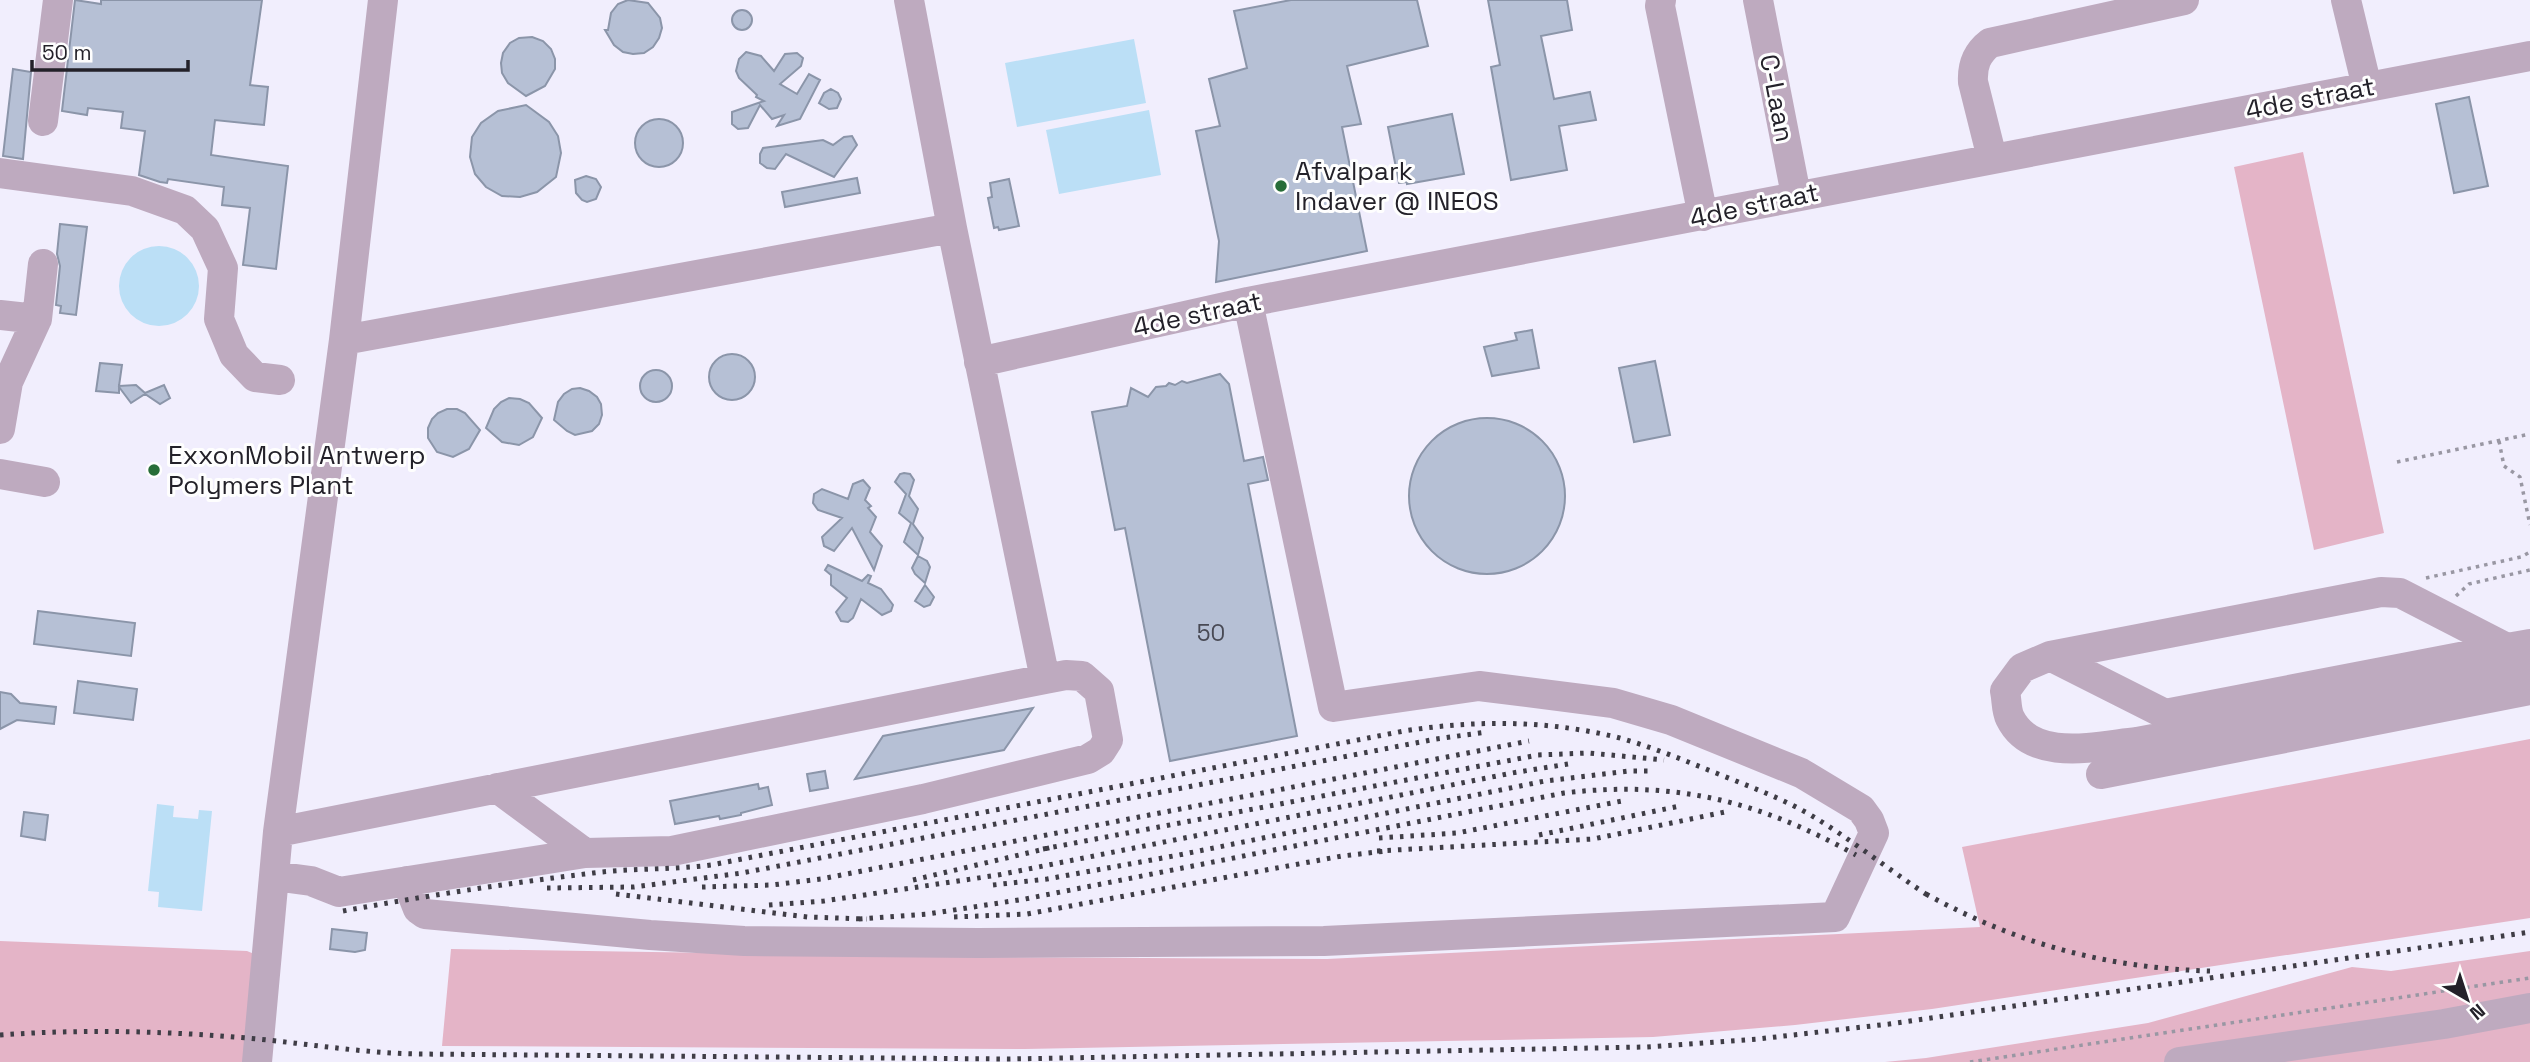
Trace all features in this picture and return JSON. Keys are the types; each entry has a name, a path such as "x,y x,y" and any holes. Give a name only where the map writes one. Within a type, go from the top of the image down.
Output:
{"street":[{"path":"43,121 58,0"},
{"path":"257,1062 278,832 344,340 383,0"},
{"path":"909,0 952,228 1045,679"},
{"path":"1661,0 1660,6 1703,216"},
{"name":"C-Laan","path":"1758,0 1796,195"},
{"path":"1992,158 1973,82 1972,71 1982,49 1990,43 2184,0"},
{"path":"2346,0 2367,87"},
{"name":"4de straat","path":"979,362 1248,302 2530,56"},
{"path":"0,173 132,191 185,210 205,229 223,268 219,318 234,355 255,377 280,380"},
{"path":"344,340 952,228"},
{"path":"1,420 8,382 37,318 43,264"},
{"path":"407,881 418,909 425,914 744,941 1324,941 1835,916 1874,833 1869,820 1861,809 1801,772 1766,757 1671,720 1613,702 1560,695 1479,686 1333,708 1248,302"},
{"path":"0,315 37,318"},
{"path":"0,474 45,482"},
{"path":"2518,646 2445,616 2400,593 2381,592 2050,656 2022,668 2006,691 2008,715 2018,730 2037,744 2072,748 2137,742 2530,668"},
{"path":"2050,656 2165,715 2518,646"},
{"path":"274,876 311,881 339,892 584,853 672,850 923,799 1088,759 1101,751 1108,740 1099,691 1082,676 1066,675 278,832"},
{"path":"2101,774 2530,690"},
{"path":"497,788 584,853"},
{"path":"2179,1062 2444,1024 2530,1008"}],"path":[{"path":"2398,462 2529,435 2530,444"},
{"path":"2499,441 2504,466 2520,477 2530,524"},
{"path":"2400,593 2428,577 2521,557 2530,552"},
{"path":"2445,616 2458,593 2469,584 2530,570"},
{"path":"1970,1062 2530,978"}],"shaded area":[{"path":"2303,152 2384,533 2314,550 2234,167"},
{"path":"2530,739 2530,918 1932,1009 1795,1025 1653,1037 1025,1049 442,1046 451,949 1327,959 1980,927 1962,847"},
{"path":"0,941 247,951 266,959 257,1062 0,1062"},
{"path":"2530,951 2530,1062 1885,1062 2148,1023 2352,967 2391,971"}],"water":[{"path":"1134,39 1146,103 1017,127 1005,63"},
{"path":"1149,110 1161,175 1059,194 1046,130"},
{"path":"159,246 174,249 187,258 196,271 199,286 196,301 187,314 174,323 159,326 144,323 131,314 122,301 119,286 122,271 131,258 144,249"},
{"path":"157,804 174,806 173,817 198,819 199,810 212,811 202,911 158,907 159,892 148,891"}],"building":[{"path":"75,0 101,4 101,0 262,0 250,85 268,87 264,125 215,120 211,155 288,166 276,269 243,265 250,208 222,205 224,187 168,179 167,183 139,175 145,131 121,128 123,112 88,108 87,115 62,111"},
{"path":"628,0 648,3 660,18 662,28 659,38 653,47 644,53 623,52 614,45 605,30 608,30 611,13 618,4"},
{"name":"Afvalpark Indaver @ INEOS","path":"1291,0 1417,0 1428,46 1347,66 1361,124 1342,127 1367,251 1216,282 1219,241 1196,131 1220,126 1209,79 1247,68 1234,11"},
{"path":"1488,0 1567,0 1572,30 1541,36 1554,99 1590,92 1596,120 1559,126 1567,170 1511,180 1491,67 1500,65"},
{"path":"742,10 749,13 752,20 749,27 742,30 735,27 732,20 735,13"},
{"path":"532,37 543,41 551,49 555,69 545,86 526,96 508,83 502,73 501,63 503,53 510,43 519,38"},
{"path":"746,52 761,56 774,71 785,54 797,53 803,58 801,66 780,84 797,94 809,74 820,80 800,119 777,126 784,115 772,119 760,105 748,128 738,129 732,124 732,112 764,101 756,97 736,71 739,59"},
{"path":"13,69 31,72 23,159 3,156"},
{"path":"831,89 838,93 841,99 837,108 829,109 819,103 824,93"},
{"path":"2469,97 2488,186 2454,193 2436,104"},
{"path":"526,105 549,122 558,136 561,153 556,177 537,192 520,197 502,196 486,187 475,174 470,157 472,137 481,123 498,111"},
{"path":"1452,114 1464,174 1399,183 1388,127"},
{"path":"659,119 668,120 676,126 682,134 682,152 676,160 668,166 659,167 650,166 642,160 636,152 635,143 636,134 642,126 650,120"},
{"path":"852,136 857,145 834,177 786,154 775,169 760,163 763,148 823,140 833,145 844,137"},
{"path":"586,176 596,179 601,187 596,199 587,202 576,193 575,180"},
{"path":"857,178 860,193 785,207 782,192"},
{"path":"1009,179 1019,226 999,230 998,227 994,228 988,198 992,197 990,183"},
{"path":"60,224 87,227 76,315 60,313 61,306 56,305"},
{"path":"1532,330 1539,368 1492,376 1484,347 1517,340 1515,333"},
{"path":"732,354 748,361 755,377 748,393 732,400 716,393 709,377 716,361"},
{"path":"1655,361 1670,435 1634,442 1619,368"},
{"path":"100,363 122,365 119,386 136,385 145,393 164,385 170,398 160,404 145,394 131,403 119,387 119,393 96,391"},
{"path":"656,370 667,375 672,386 667,397 656,402 645,397 640,386 645,375"},
{"path":"1220,374 1229,384 1244,461 1263,457 1268,480 1248,484 1297,736 1170,761 1125,528 1115,530 1092,412 1127,406 1131,388 1148,397 1156,387 1169,383 1175,385 1182,381 1187,383"},
{"path":"580,388 597,397 602,415 599,424 592,431 575,435 554,420 558,402 564,394"},
{"path":"509,398 529,403 542,418 533,437 519,445 502,442 486,428 494,409"},
{"path":"447,409 457,409 465,413 480,430 469,449 453,457 437,452 428,438 432,419"},
{"path":"1487,418 1517,424 1542,441 1559,466 1565,496 1559,526 1542,551 1517,568 1487,574 1457,568 1432,551 1415,526 1409,496 1415,466 1432,441 1457,424"},
{"path":"900,474 910,474 914,480 909,496 918,509 913,524 923,538 918,555 904,542 911,523 899,513 906,494 895,482"},
{"path":"863,480 870,488 865,500 876,517 870,532 882,546 874,570 852,528 834,551 824,546 822,537 842,518 818,510 813,503 814,494 822,489 848,499 853,484"},
{"path":"918,556 927,561 930,567 925,583 912,568"},
{"path":"828,565 862,581 868,575 871,576 868,583 881,589 893,605 891,611 882,615 861,599 853,618 848,622 841,621 836,612 847,598 831,585 831,575 825,570"},
{"path":"925,585 934,597 930,605 924,607 915,601"},
{"path":"38,611 135,623 131,656 34,644"},
{"path":"78,681 137,689 133,720 74,713"},
{"path":"0,692 11,694 20,703 56,707 54,724 17,720 0,729"},
{"path":"1033,708 1004,750 855,779 883,736"},
{"path":"825,771 828,788 810,791 807,774"},
{"path":"758,784 759,789 768,787 772,805 741,815 675,824 670,801"},
{"path":"24,812 48,815 45,840 21,836"},
{"path":"332,929 367,933 365,950 355,952 330,949"}],"railway":[{"path":"343,911 467,890 608,871 711,865 1404,731 1484,724 1537,725 1589,731 1679,758 1809,814 1932,898"},
{"path":"547,888 634,887 742,873 1436,739 1487,732"},
{"path":"702,887 772,885 821,879 1529,741"},
{"path":"1043,849 1538,755 1589,753 1664,760"},
{"path":"769,905 824,901 998,875 1568,764"},
{"path":"993,885 1047,879 1179,855 1545,781 1648,771"},
{"path":"859,919 928,914 1025,899 1564,793 1604,790 1680,793 1750,808 1820,836 1856,855"},
{"path":"1379,838 1457,833 1627,800"},
{"path":"1539,835 1680,806"},
{"path":"1377,851 1593,839 1725,812"},
{"path":"913,880 1053,847"},
{"path":"954,917 1027,914 1342,856 1386,851"},
{"path":"616,894 808,917 867,919"},
{"path":"1926,894 1994,927 2064,950 2135,965 2210,971"},
{"path":"0,1035 93,1031 185,1034 418,1054 1009,1059 1646,1047 1758,1039 1889,1024 2530,932"}],"place":[{"name":"Afvalpark Indaver @ INEOS","path":"1281,186"},
{"name":"ExxonMobil Antwerp Polymers Plant","path":"154,470"}]}
